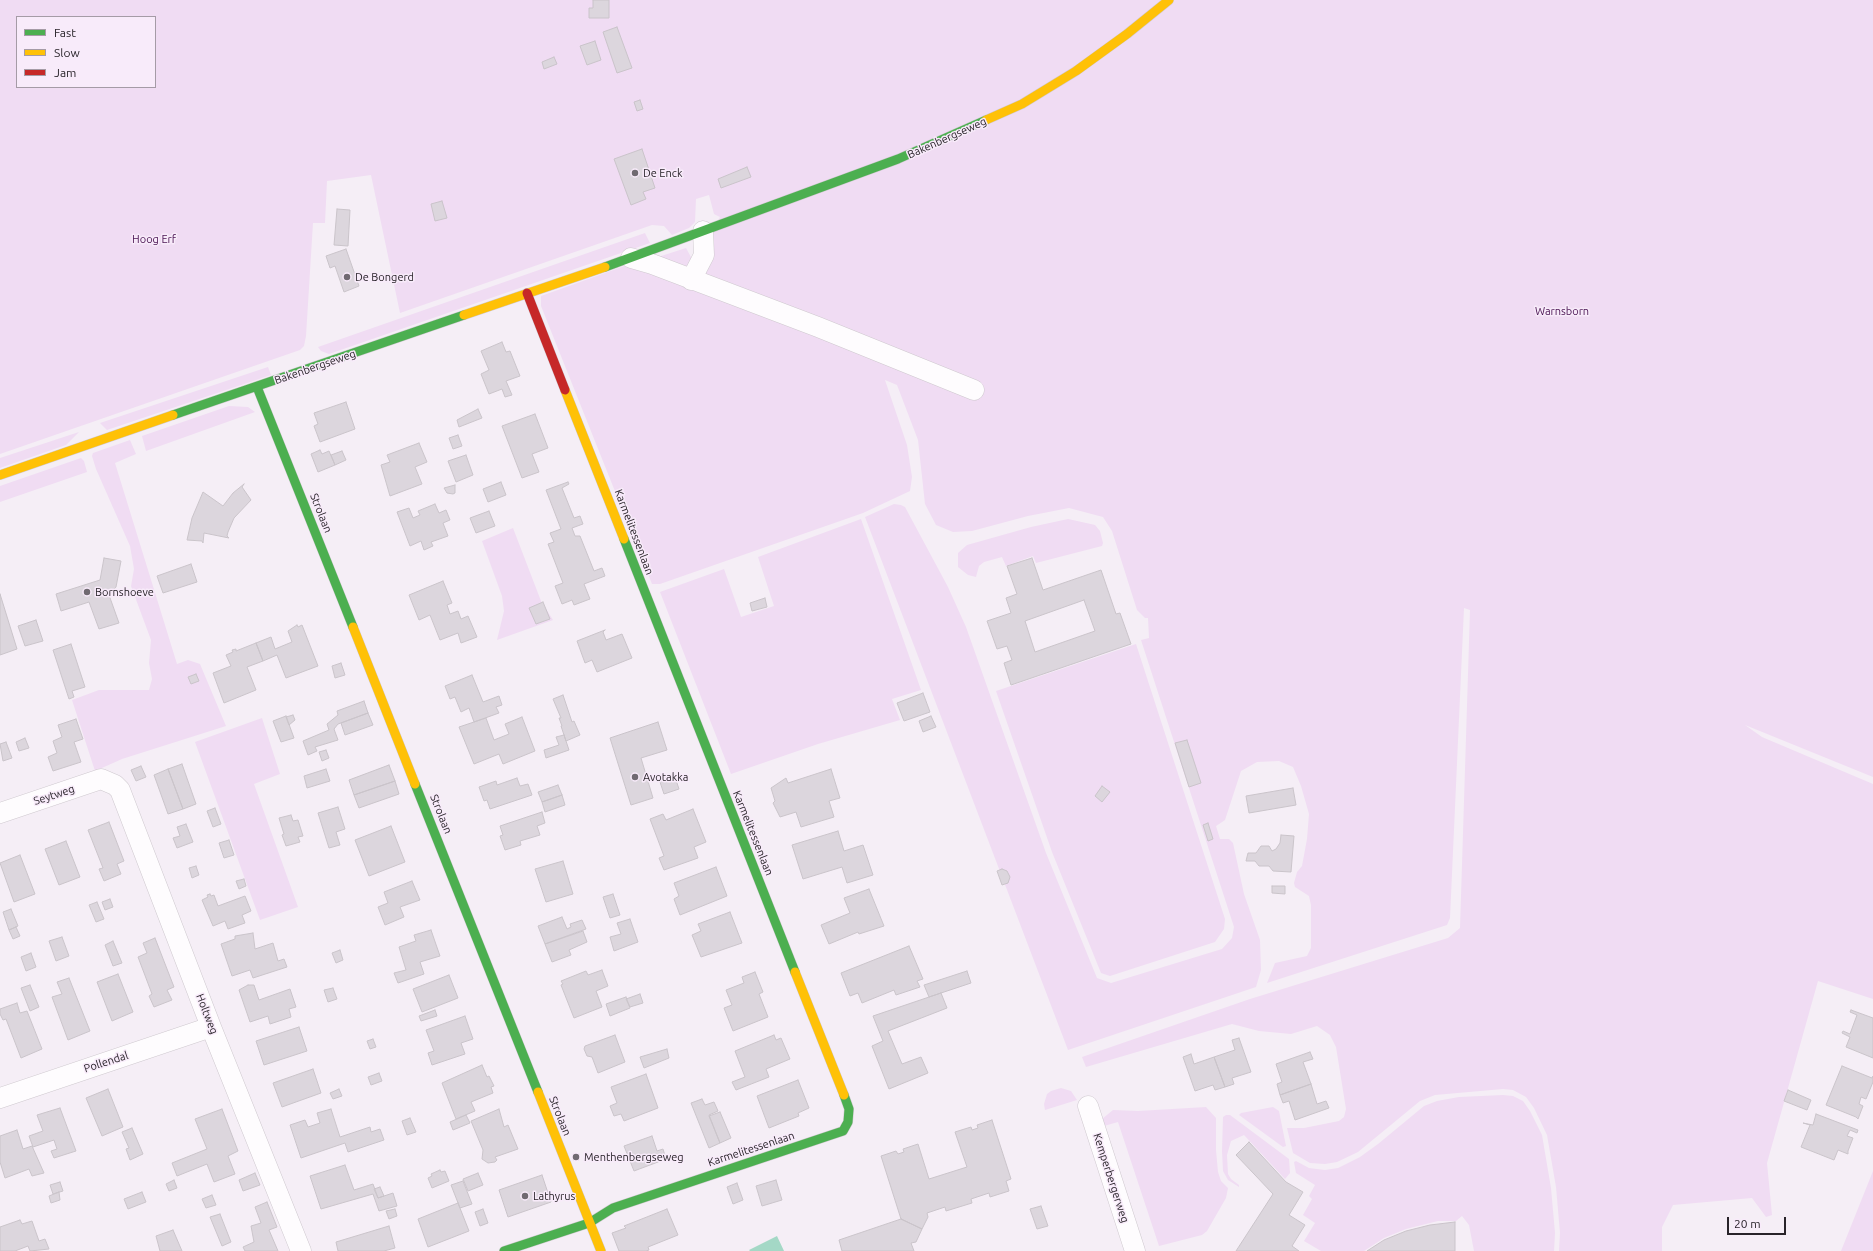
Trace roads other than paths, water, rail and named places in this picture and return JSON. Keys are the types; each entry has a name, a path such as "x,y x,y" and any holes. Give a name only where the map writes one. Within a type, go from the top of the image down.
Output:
{"street":[{"name":"Bakenbergseweg","path":"0,476 630,258 898,159 1022,104 1076,71 1127,34 1169,0"},
{"path":"691,280 704,255 703,231"},
{"path":"630,258 652,264 818,327 974,390"},
{"name":"Karmelitessenlaan","path":"527,293 849,1109 848,1122 843,1131 613,1208 590,1223"},
{"name":"Strolaan","path":"258,387 601,1251"},
{"name":"Seytweg","path":"0,813 101,780 109,782"},
{"name":"Holtweg","path":"109,782 120,790 211,1027 301,1251"},
{"name":"Pollendal","path":"0,1098 211,1027"},
{"name":"Kemperbergerweg","path":"1088,1106 1135,1251"},
{"path":"504,1251 590,1223"}],"place":[{"name":"De Enck","path":"635,173"},
{"name":"De Bongerd","path":"347,277"},
{"name":"Bornshoeve","path":"87,592"},
{"name":"Avotakka","path":"635,777"},
{"name":"Menthenbergseweg","path":"576,1157"},
{"name":"Lathyrus","path":"525,1196"}],"park label":[{"name":"Hoog Erf","path":"154,239"},
{"name":"Warnsborn","path":"1562,311"}]}
